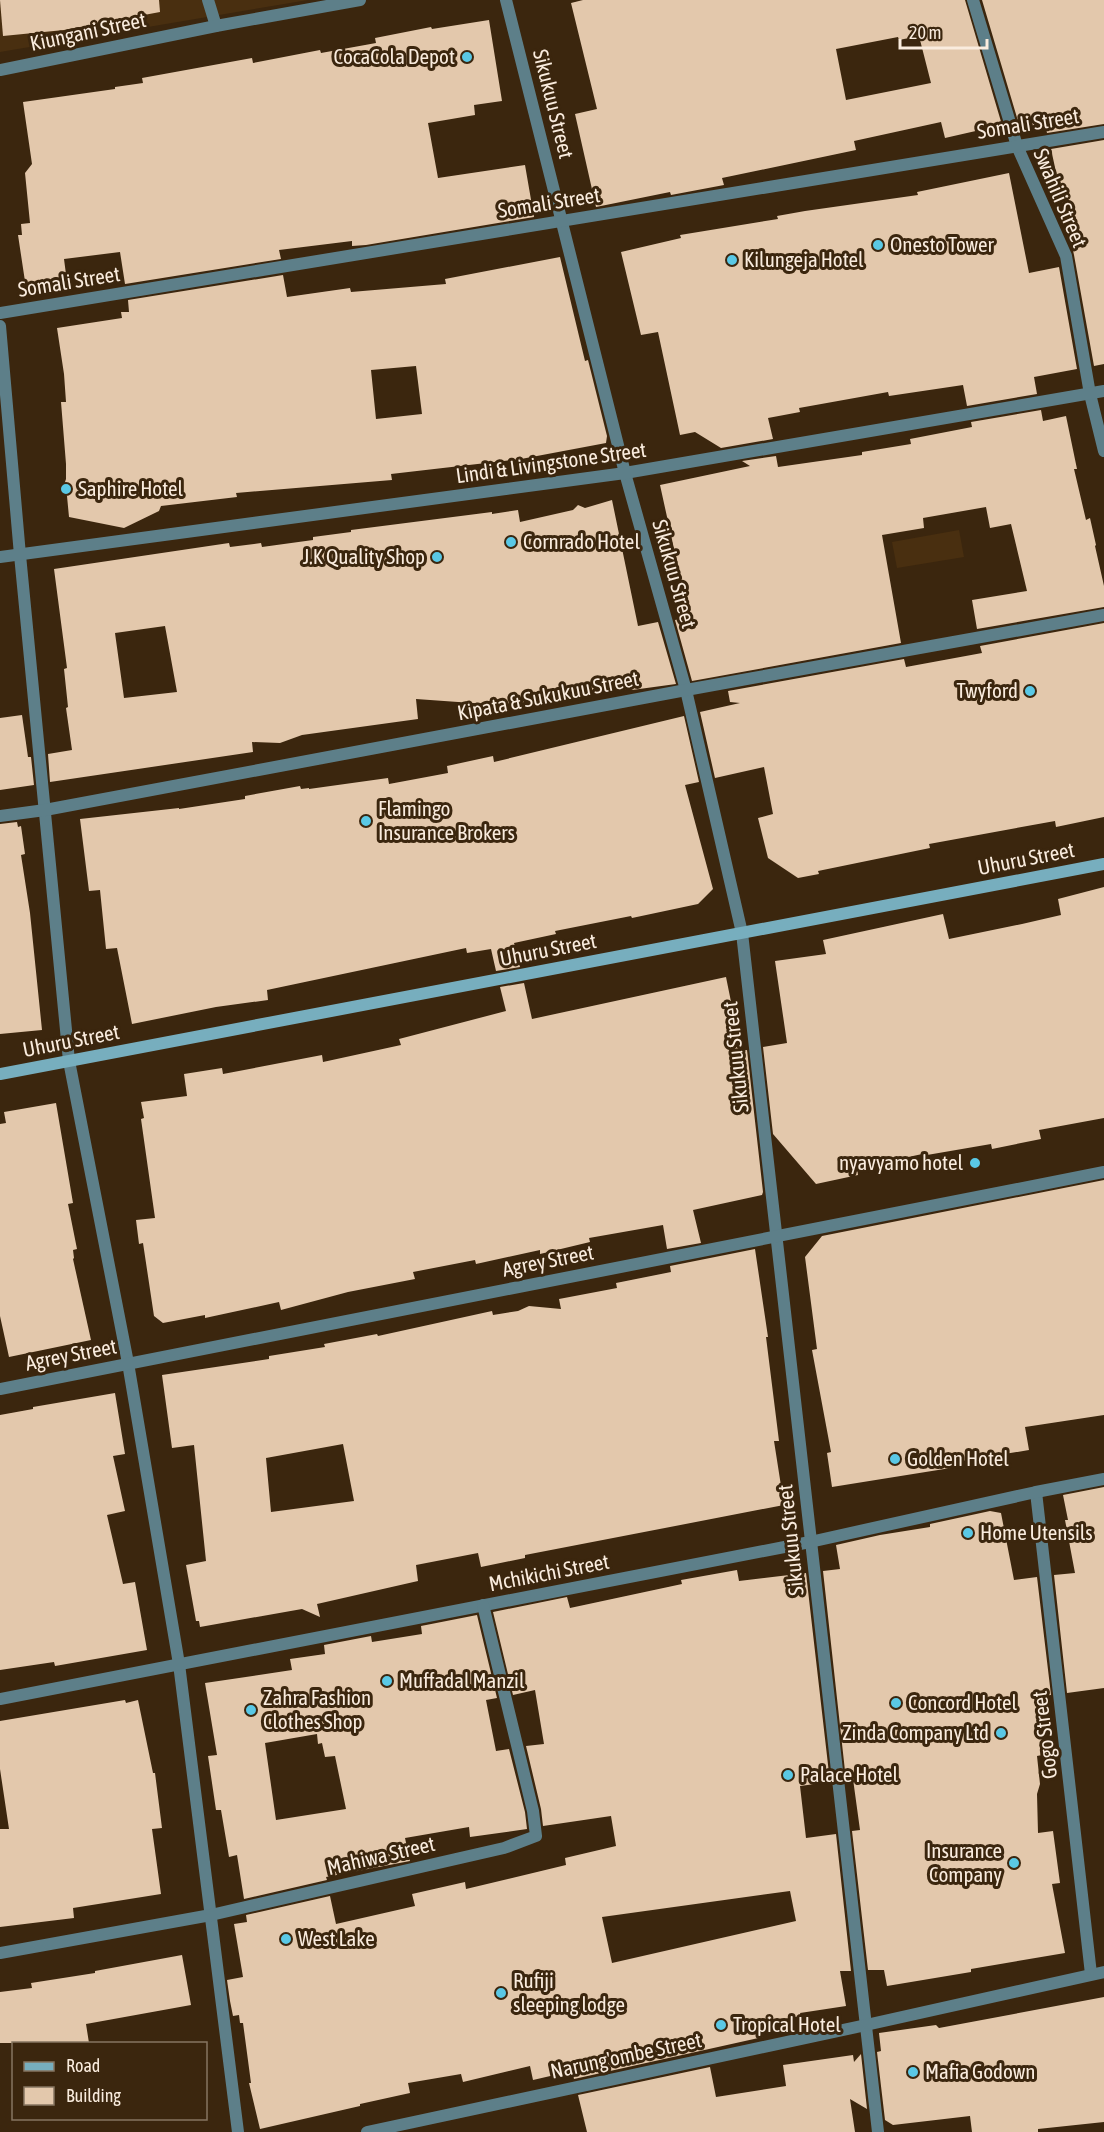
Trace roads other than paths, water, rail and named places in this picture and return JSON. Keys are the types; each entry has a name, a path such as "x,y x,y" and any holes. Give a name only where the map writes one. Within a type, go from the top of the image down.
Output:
{"main road":[{"name":"Uhuru Street","path":"0,1074 1104,864"}],"street":[{"path":"208,0 216,26"},
{"name":"Kiungani Street","path":"0,70 216,26 360,0"},
{"name":"Sikukuu Street","path":"506,0 625,473 686,690 742,933 878,2132"},
{"name":"Swahili Street","path":"973,0 1017,146 1066,256 1090,394 1104,451"},
{"name":"Somali Street","path":"0,313 1104,132"},
{"path":"0,326 69,1061 128,1364 179,1664 238,2132"},
{"name":"Lindi & Livingstone Street","path":"0,557 625,473 1104,391"},
{"name":"Kipata & Sukukuu Street","path":"0,816 45,810 686,690 1104,615"},
{"name":"Agrey Street","path":"0,1389 1104,1172"},
{"name":"Mchikichi Street","path":"0,1699 810,1542 1104,1479"},
{"name":"Gogo Street","path":"1036,1492 1091,1974"},
{"name":"Mahiwa Street","path":"0,1953 211,1915 504,1848 536,1836 533,1810 483,1605"},
{"name":"Narung'ombe Street","path":"367,2132 1104,1972"}],"place":[{"name":"CocaCola Depot","path":"467,57"},
{"name":"Onesto Tower","path":"878,245"},
{"name":"Kilungeja Hotel","path":"732,260"},
{"name":"Saphire Hotel","path":"66,489"},
{"name":"Cornrado Hotel","path":"511,542"},
{"name":"J.K Quality Shop","path":"437,557"},
{"name":"Twyford","path":"1030,691"},
{"name":"Flamingo Insurance Brokers","path":"366,821"},
{"name":"nyavyamo hotel","path":"975,1163"},
{"name":"Golden Hotel","path":"895,1459"},
{"name":"Home Utensils","path":"968,1533"},
{"name":"Muffadal Manzil","path":"387,1681"},
{"name":"Concord Hotel","path":"896,1703"},
{"name":"Zahra Fashion Clothes Shop","path":"251,1710"},
{"name":"Zinda Company Ltd","path":"1001,1733"},
{"name":"Palace Hotel","path":"788,1775"},
{"name":"Insurance Company","path":"1014,1863"},
{"name":"West Lake","path":"286,1939"},
{"name":"Rufiji sleeping lodge","path":"501,1993"},
{"name":"Tropical Hotel","path":"721,2025"},
{"name":"Mafia Godown","path":"913,2072"}]}
